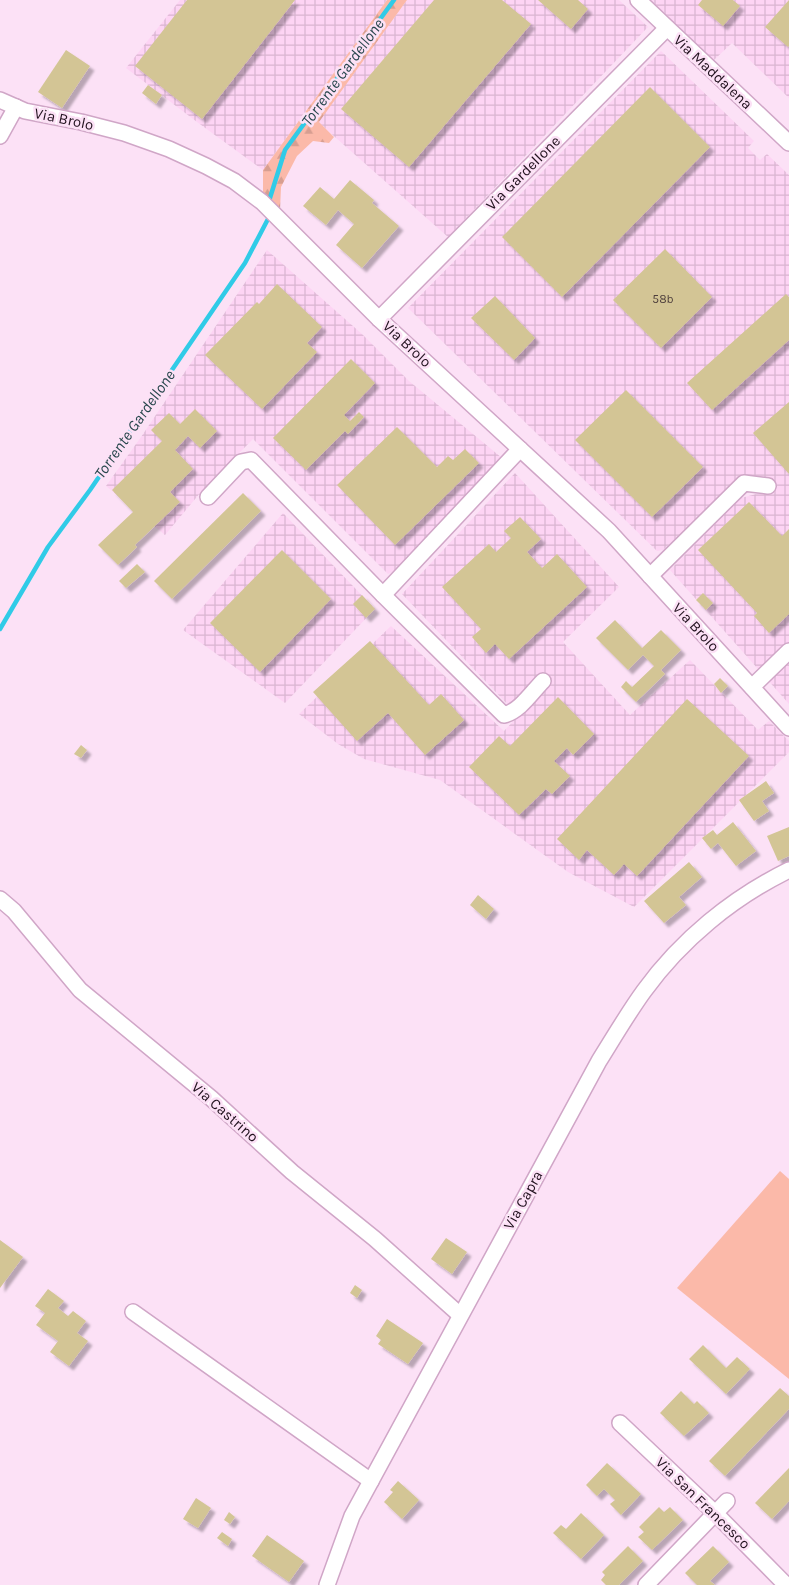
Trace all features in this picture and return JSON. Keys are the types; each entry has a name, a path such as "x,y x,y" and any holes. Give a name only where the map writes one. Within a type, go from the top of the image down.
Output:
{"street":[{"name":"Via Maddalena","path":"638,0 789,143"},
{"name":"Via Gardellone","path":"379,319 667,28"},
{"name":"Via Brolo","path":"0,100 16,107 124,133 169,149 234,181 262,202 379,319 609,531 789,728"},
{"path":"0,136 16,107"},
{"path":"383,595 520,449"},
{"path":"208,497 242,462 251,460 504,715 511,713 543,681"},
{"path":"650,576 744,483 768,486"},
{"path":"752,687 789,651"},
{"name":"Via Capra","path":"327,1585 352,1516 599,1061 644,990 690,939 715,916 767,881 789,870"},
{"name":"Via Castrino","path":"0,899 14,911 80,990 211,1098 292,1172 375,1239 460,1315"},
{"path":"133,1312 371,1481"},
{"name":"Via San Francesco","path":"620,1423 715,1513 786,1585"},
{"path":"646,1585 727,1501"}],"shaded area":[{"path":"180,0 387,0 263,170 126,68"},
{"path":"407,0 619,0 648,27 448,237 318,122"},
{"path":"651,0 789,0 789,98 732,43 714,60"},
{"path":"661,51 754,141 748,148 760,160 767,154 789,175 789,704 670,570 741,498 764,492 743,476 663,550 657,551 408,308"},
{"path":"267,250 362,334 409,381 502,458 403,567 388,574 253,439 201,492 165,535 106,486"},
{"path":"515,473 619,587 563,642 630,715 690,660 758,730 769,721 789,741 789,752 634,907 568,872 440,780 364,759 338,744 299,714 391,626 504,731 548,685 538,676 509,706 402,594"},
{"path":"283,513 375,609 285,703 183,630"}],"green space":[{"path":"387,0 407,0 319,122 334,137 329,143 313,141 297,156 281,187 280,210 263,195 263,170"},
{"path":"780,1171 789,1179 789,1379 677,1288"}],"building":[{"path":"187,0 295,0 202,119 135,66"},
{"path":"434,0 502,0 531,24 409,167 341,109"},
{"path":"538,0 578,0 588,9 571,29"},
{"path":"702,0 733,0 740,6 723,26 698,5"},
{"path":"789,0 789,46 788,47 765,27"},
{"path":"66,50 90,66 62,108 38,92"},
{"path":"148,85 162,95 156,104 142,93"},
{"path":"650,87 710,147 562,297 502,237"},
{"path":"350,180 374,200 372,203 399,226 362,268 336,245 354,224 338,210 326,225 303,206 320,187 334,199"},
{"path":"665,249 712,297 661,348 613,300"},
{"path":"277,284 322,327 307,343 317,352 262,409 205,355 257,302 259,304"},
{"path":"786,294 789,297 789,340 712,410 687,383"},
{"path":"495,296 535,338 514,360 471,318"},
{"path":"351,359 375,383 344,415 350,421 359,412 364,417 348,434 345,431 306,470 273,438"},
{"path":"626,390 703,467 652,517 575,440"},
{"path":"789,402 789,474 753,433"},
{"path":"195,409 217,431 200,448 188,436 175,450 193,469 170,492 180,502 135,545 137,547 118,565 98,545 133,512 112,490 162,441 151,430 169,413 180,424"},
{"path":"397,427 437,467 448,456 453,460 465,449 479,463 395,545 337,485"},
{"path":"243,493 261,511 172,599 154,581"},
{"path":"749,502 782,536 789,529 789,614 769,633 754,616 757,613 698,550"},
{"path":"520,517 541,539 527,552 542,568 557,554 587,587 509,659 495,644 486,653 472,637 481,629 442,587 489,544 496,552 511,538 504,531"},
{"path":"282,550 331,599 260,672 210,623"},
{"path":"137,564 145,572 126,588 119,581"},
{"path":"703,593 713,603 706,610 696,600"},
{"path":"362,595 375,609 366,618 353,604"},
{"path":"615,620 642,648 661,630 681,650 661,670 665,674 636,702 621,687 626,681 632,687 654,666 643,655 628,670 596,638"},
{"path":"370,641 429,705 441,694 464,720 425,755 388,713 357,741 313,692"},
{"path":"720,678 728,686 721,693 714,684"},
{"path":"558,697 594,734 573,755 567,748 554,761 570,776 552,794 546,789 519,815 469,767 499,736 510,746"},
{"path":"687,699 749,756 637,876 624,864 614,875 587,850 579,860 557,839"},
{"path":"81,745 87,750 81,758 74,754"},
{"path":"766,781 774,793 762,801 769,811 754,821 739,800"},
{"path":"733,822 756,851 736,866 718,843 711,849 702,838 713,830 717,835"},
{"path":"789,827 789,856 778,861 767,836"},
{"path":"689,862 702,877 679,897 686,905 664,923 644,901"},
{"path":"478,895 494,909 486,919 470,905"},
{"path":"446,1238 467,1252 452,1274 431,1259"},
{"path":"0,1240 23,1257 0,1288"},
{"path":"355,1285 362,1290 357,1298 350,1293"},
{"path":"48,1289 64,1301 58,1308 68,1316 73,1311 86,1321 77,1333 88,1341 69,1366 50,1352 58,1341 36,1325 45,1313 35,1306"},
{"path":"387,1319 423,1343 408,1364 378,1344 381,1340 376,1336"},
{"path":"703,1345 726,1368 737,1357 750,1369 726,1394 689,1359"},
{"path":"780,1388 789,1396 789,1409 725,1476 709,1461"},
{"path":"681,1391 694,1404 697,1401 709,1413 684,1436 660,1413"},
{"path":"607,1463 641,1494 621,1515 610,1504 615,1500 604,1489 597,1496 586,1485"},
{"path":"789,1468 789,1501 772,1519 755,1503"},
{"path":"398,1481 419,1500 402,1519 384,1502 393,1492 390,1490"},
{"path":"196,1498 211,1508 198,1528 183,1519"},
{"path":"659,1507 664,1512 670,1507 683,1520 652,1550 638,1537 644,1532 639,1527"},
{"path":"229,1512 235,1517 230,1524 224,1520"},
{"path":"581,1513 604,1535 581,1559 553,1533 561,1525 566,1529"},
{"path":"222,1532 232,1539 228,1546 217,1538"},
{"path":"267,1535 304,1561 289,1582 252,1556"},
{"path":"628,1546 643,1561 619,1585 606,1585 601,1580 605,1575 602,1572"},
{"path":"713,1546 729,1562 710,1581 715,1585 697,1585 685,1573"}],"waterway":[{"name":"Torrente Gardellone","path":"269,201 285,150 394,0"},
{"name":"Torrente Gardellone","path":"0,629 48,547 90,490 245,263 268,219"}]}
